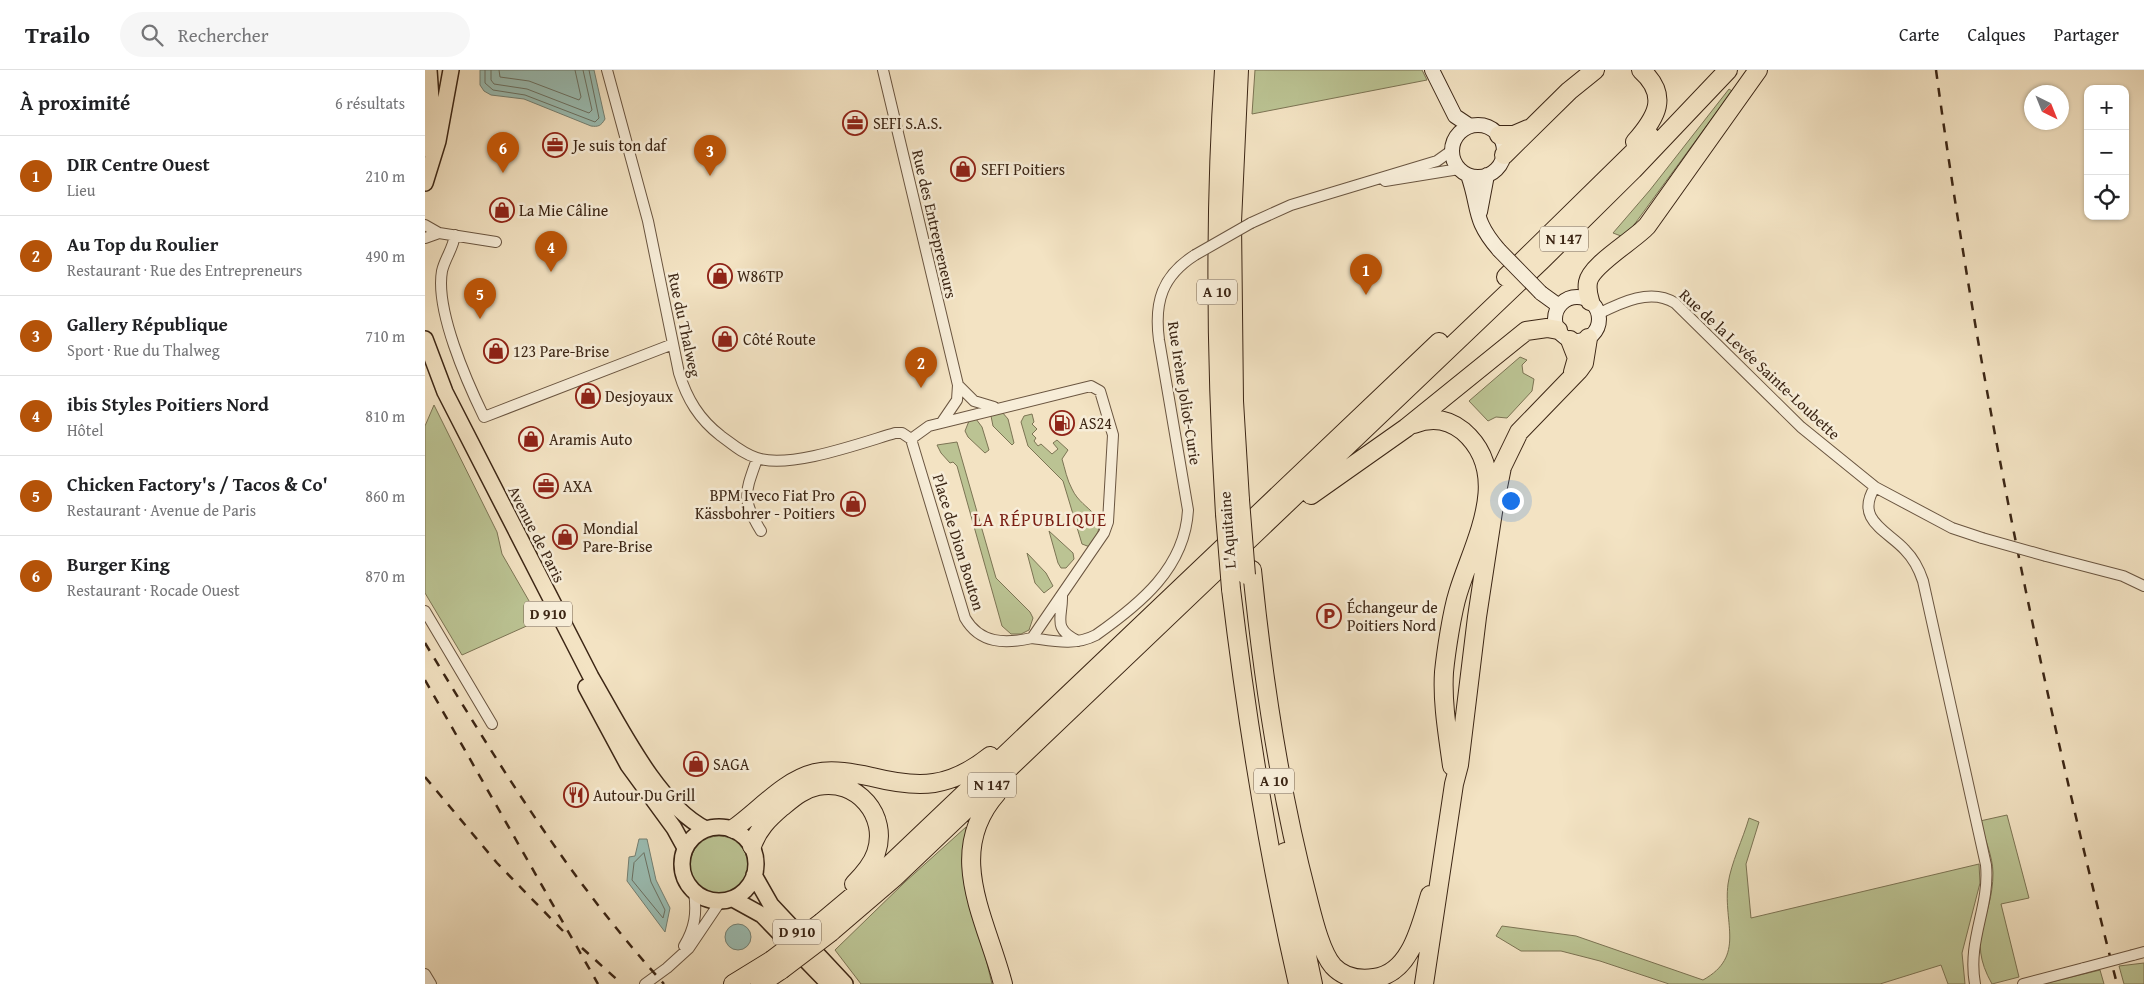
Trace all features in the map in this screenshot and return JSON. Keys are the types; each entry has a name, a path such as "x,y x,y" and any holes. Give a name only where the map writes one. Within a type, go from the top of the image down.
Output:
{"highway":[{"name":"L'Aquitaine","path":"1225,70 1220,141 1217,250 1219,402 1231,589 1255,768 1279,894 1299,984"},
{"name":"A 10","path":"1239,70 1232,222 1233,353 1237,450 1249,572"},
{"path":"1504,155 1569,91 1587,70"},
{"path":"1569,91 1595,70"},
{"path":"1611,175 1655,116 1657,107 1655,88 1641,70"},
{"name":"N 147","path":"760,984 777,965 826,925 1467,315 1611,175 1712,70"},
{"name":"N 147","path":"826,925 894,878 1155,631 1556,247 1633,170 1728,70"},
{"path":"1594,307 1588,280 1595,268 1636,238 1647,226 1758,70"},
{"path":"1499,135 1514,135 1533,127"},
{"path":"1003,984 974,888 971,870 971,844 978,820 989,802 1014,775 1126,667 1155,631 1189,605 1292,509 1376,447 1406,428 1526,331 1547,328 1564,335 1577,358 1576,366 1567,383"},
{"path":"1454,784 1446,722 1444,672 1458,594 1471,561 1504,460 1516,436 1584,363 1588,338"},
{"path":"1406,428 1433,420 1451,423 1460,429 1480,452 1493,490 1459,765 1454,784 1424,984"},
{"name":"L'Aquitaine","path":"1249,572 1281,832 1313,984"},
{"path":"1249,572 1287,809 1313,917 1327,956 1333,966 1347,976 1363,980 1382,978 1404,960 1415,941 1445,844"},
{"path":"733,829 791,783 816,773 847,773 918,785 941,783 960,777 982,763 1017,735 1081,676 1115,650"},
{"name":"N 147","path":"752,846 764,822 809,788 838,786 853,791 866,801 872,809 879,826 876,852 868,868 832,907 826,925"},
{"path":"1432,984 1436,910"},
{"name":"N 147","path":"733,984 777,965"}],"main road":[{"path":"425,149 432,113 429,70"},
{"path":"435,70 445,70"},
{"path":"425,183 438,141 451,70"},
{"path":"1432,70 1455,116 1470,126 1487,126 1499,135 1502,141 1504,155 1495,170 1487,175 1463,172"},
{"path":"1447,102 1453,144 1452,158 1463,172 1473,190 1479,222 1485,234 1541,292 1559,306"},
{"path":"1453,144 1470,126"},
{"path":"1479,222 1487,175"},
{"path":"1577,297 1594,307 1597,328 1588,338 1576,341 1564,335 1555,318 1559,306 1564,301 1577,297"},
{"name":"Avenue de Paris","path":"425,339 437,377 609,708 637,755 670,799 688,819 706,829"},
{"name":"Avenue de Paris","path":"425,372 616,744 685,848"},
{"path":"724,827 733,829 741,834 752,846 756,861 755,875 746,890 727,900 703,898 687,884 681,867 685,848 690,840 706,829 724,827"},
{"name":"D 910","path":"755,875 771,905 845,984"},
{"name":"D 910","path":"727,900 762,915 829,984"}],"street":[{"name":"Rue du Thalweg","path":"607,70 648,221 684,392 694,409 712,430 735,447 757,458 777,461 795,459 895,433 902,433 911,438"},
{"name":"Rue des Entrepreneurs","path":"883,70 958,385"},
{"name":"Rue Irène Joliot-Curie","path":"1031,638 1060,642 1089,639 1104,630 1159,581 1178,555 1184,540 1188,510 1159,340 1157,312 1167,282 1182,263 1251,223 1291,205 1437,161 1453,144"},
{"path":"1374,181 1463,172"},
{"path":"425,225 439,233 496,242"},
{"path":"425,238 439,233"},
{"path":"455,235 453,246 442,272 445,309 463,370 484,417 673,344"},
{"name":"Rue de la Levée Sainte-Loubette","path":"1594,307 1654,295 1666,297 1675,303 1801,427 1875,488 1952,528 2046,556 2123,576 2144,586"},
{"path":"958,385 974,401 997,408"},
{"path":"942,422 957,400 958,385"},
{"path":"911,438 921,430 942,422 997,408 1011,407 1091,386 1099,391 1113,435 1108,522 1092,552 1031,638"},
{"name":"Place de Dion Bouton","path":"911,438 965,618 970,626 987,639 997,642 1009,642 1031,638"},
{"path":"757,458 748,484 747,504 761,531"},
{"path":"1875,488 1869,500 1872,519 1878,528 1908,553 1919,567 1923,580 1986,865 1987,887 1972,953 1975,984"},
{"path":"1062,595 1059,623 1065,633 1078,641"},
{"path":"425,611 492,724"},
{"path":"676,960 694,924 696,905 694,892"},
{"path":"645,984 676,960 695,941 727,900"},
{"path":"2023,984 2144,952"},
{"path":"425,974 431,984"}],"green space":[{"path":"1255,70 1422,70 1427,80 1252,114"},
{"path":"1729,89 1732,91 1631,229 1621,236 1613,233 1650,190"},
{"path":"1520,357 1527,360 1522,365 1523,373 1534,379 1532,391 1507,418 1496,417 1488,421 1469,401"},
{"path":"434,405 497,532 502,554 540,620 462,655 425,593 425,426"},
{"path":"996,412 1002,412 1008,419 1014,443 1012,445 993,426 991,416"},
{"path":"1032,414 1034,422 1032,424 1037,429 1032,434 1036,438 1034,441 1038,446 1041,444 1052,454 1058,449 1053,443 1057,440 1068,450 1062,459 1070,486 1077,497 1098,520 1097,536 1090,547 1082,544 1063,481 1028,446 1021,422 1024,416"},
{"path":"976,419 982,427 989,450 985,453 968,437 965,431 969,421"},
{"path":"957,442 996,578 1030,612 1033,618 1029,630 1021,634 1011,634 1002,626 957,466 953,462 950,463 937,445"},
{"path":"1049,531 1073,553 1074,559 1066,568 1061,568 1058,563"},
{"path":"1027,553 1046,573 1053,586 1044,593 1035,583"},
{"path":"2007,815 2029,898 2001,904 2019,977 1992,984 1984,967 1980,940 1992,889 1993,867 1980,821"},
{"path":"1749,818 1759,822 1746,864 1751,918 1979,864 1980,883 1962,953 1965,984 1948,984 1941,965 1880,984 1669,984 1600,961 1561,951 1521,951 1496,936 1502,926 1576,936 1703,980 1716,971 1728,950 1730,938 1727,899 1728,884"},
{"path":"966,827 967,880 992,984 861,984 835,950 905,882"},
{"path":"713,836 725,836 740,844 748,859 748,871 740,886 725,894 713,894 698,886 690,871 690,859 698,844"},
{"path":"2144,963 2144,984 2124,984 2119,966"},
{"path":"2100,970 2104,984 2043,984"}],"water":[{"path":"480,70 594,70 605,119 599,126 591,126 524,99 491,95 484,91 480,85"},
{"path":"639,839 647,839 656,880 670,908 665,932 627,881 629,857 635,856"},
{"path":"738,924 747,928 751,937 747,946 738,950 729,946 725,937 729,928"}],"railway":[{"path":"1936,70 1971,300 2013,530 2062,758 2117,984"},
{"path":"425,643 536,820 597,903 664,984"},
{"path":"425,680 598,984"},
{"path":"425,777 497,863 563,931"},
{"path":"582,948 622,984"}],"place":[{"name":"SEFI S.A.S.","path":"855,123"},
{"name":"Je suis ton daf","path":"555,145"},
{"name":"SEFI Poitiers","path":"963,169"},
{"name":"Burger King","path":"503,173"},
{"name":"Gallery République","path":"710,176"},
{"name":"La Mie Câline","path":"502,210"},
{"name":"ibis Styles Poitiers Nord","path":"551,272"},
{"name":"W86TP","path":"720,276"},
{"name":"DIR Centre Ouest","path":"1366,295"},
{"name":"Chicken Factory's / Tacos & Co'","path":"480,319"},
{"name":"Côté Route","path":"725,339"},
{"name":"123 Pare-Brise","path":"496,351"},
{"name":"Au Top du Roulier","path":"921,388"},
{"name":"Desjoyaux","path":"588,396"},
{"name":"AS24","path":"1062,423"},
{"name":"Aramis Auto","path":"531,439"},
{"name":"AXA","path":"546,486"},
{"name":"BPM Iveco Fiat Pro Kässbohrer - Poitiers","path":"853,504"},
{"name":"Mondial Pare-Brise","path":"565,537"},
{"name":"Échangeur de Poitiers Nord","path":"1329,616"},
{"name":"SAGA","path":"696,764"},
{"name":"Autour Du Grill","path":"576,795"}],"district":[{"name":"LA RÉPUBLIQUE","path":"1040,520"}]}
